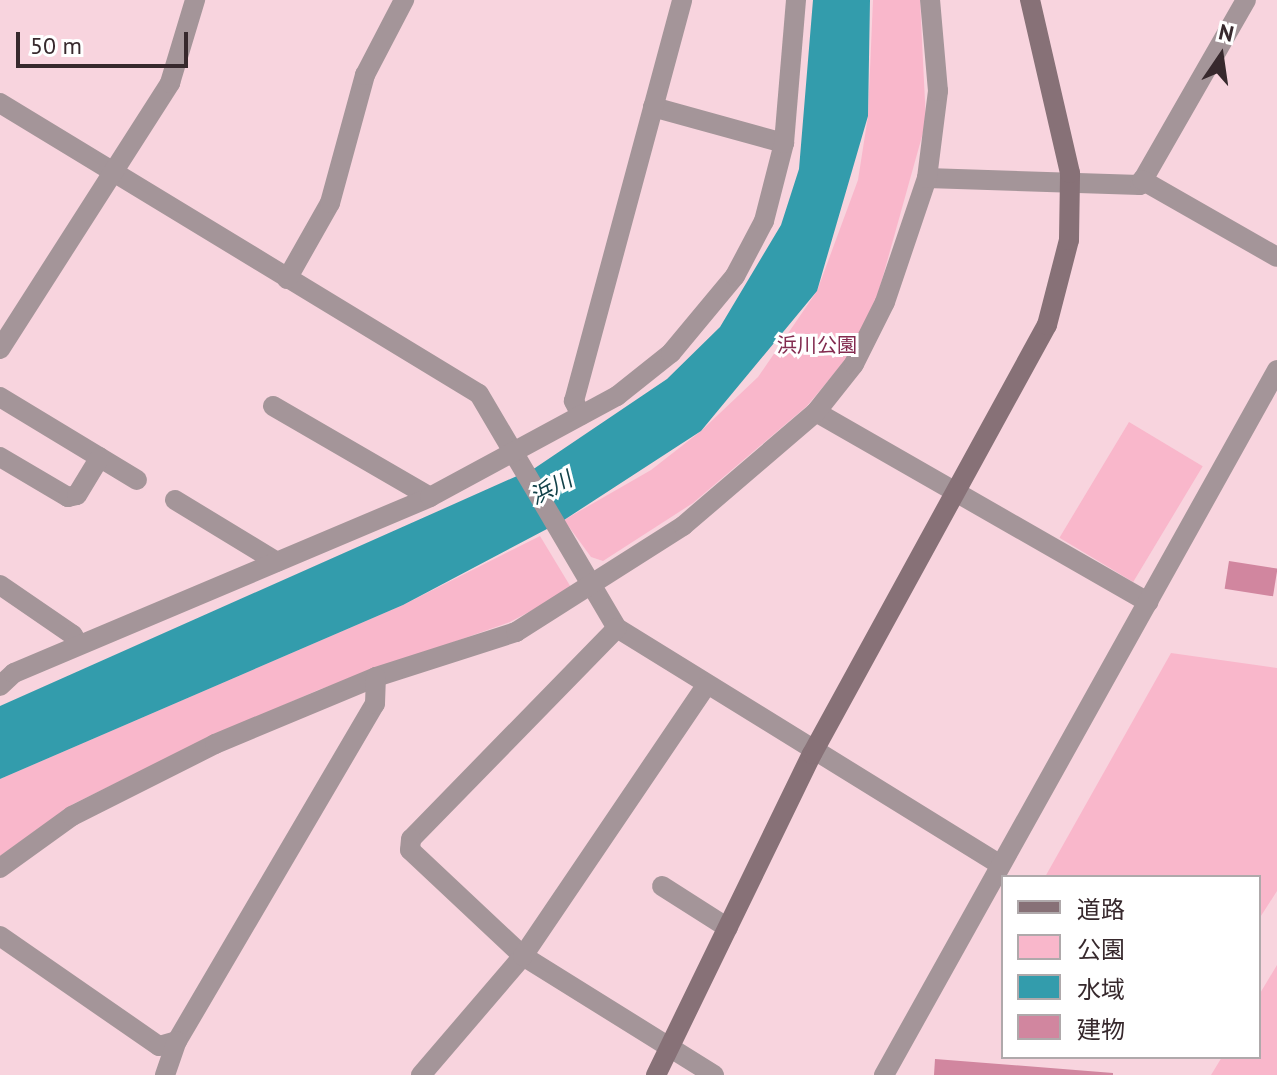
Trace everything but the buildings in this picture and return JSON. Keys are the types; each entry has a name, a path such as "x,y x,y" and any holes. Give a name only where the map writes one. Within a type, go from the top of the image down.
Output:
{"street":[{"path":"0,349 170,83 195,0"},
{"path":"287,279 330,203 365,75 404,0"},
{"path":"581,415 574,401 682,0"},
{"path":"0,686 14,673 430,497 509,450 581,415 671,353 735,276 764,221 784,143 796,0"},
{"path":"0,868 72,816 118,792 376,677 516,632 683,526 816,412 854,364 885,302 927,178 938,91 930,0"},
{"path":"656,1075 812,754 1047,325 1069,240 1071,183 1030,0"},
{"path":"1142,180 1246,0"},
{"path":"0,103 479,394 505,432 509,450 589,587 617,628 812,754 999,864"},
{"path":"653,107 784,143"},
{"path":"927,178 1071,183 1142,180 1277,257"},
{"path":"884,1075 1277,370"},
{"path":"0,397 137,480"},
{"path":"273,406 430,497"},
{"path":"816,412 1148,602"},
{"path":"0,457 68,497 77,495 100,457"},
{"path":"175,500 277,562"},
{"path":"0,585 73,635 78,645"},
{"path":"617,628 411,839 410,850 523,956 669,1050 714,1075"},
{"path":"165,1075 177,1041 375,704 376,677"},
{"path":"421,1075 523,956 705,687"},
{"path":"662,886 728,928"},
{"path":"0,936 159,1046 177,1041"}],"green space":[{"name":"浜川公園","path":"873,0 920,0 926,122 878,294 847,358 807,406 693,503 603,561 591,557 564,520 651,470 701,431 758,377 817,291 858,180 868,116"},
{"path":"1129,422 1203,466 1133,582 1059,538"},
{"path":"540,536 572,589 510,622 318,690 209,738 73,804 0,856 0,779 403,605"},
{"path":"1171,653 1277,668 1277,891 1261,916 1261,875 1046,875"},
{"path":"1277,965 1277,1075 1211,1075 1221,1059 1261,1059 1261,992"}],"water":[{"name":"浜川","path":"813,0 870,0 868,116 817,291 701,431 564,520 403,605 0,779 0,706 535,468 667,379 720,327 781,225 799,169"}]}
